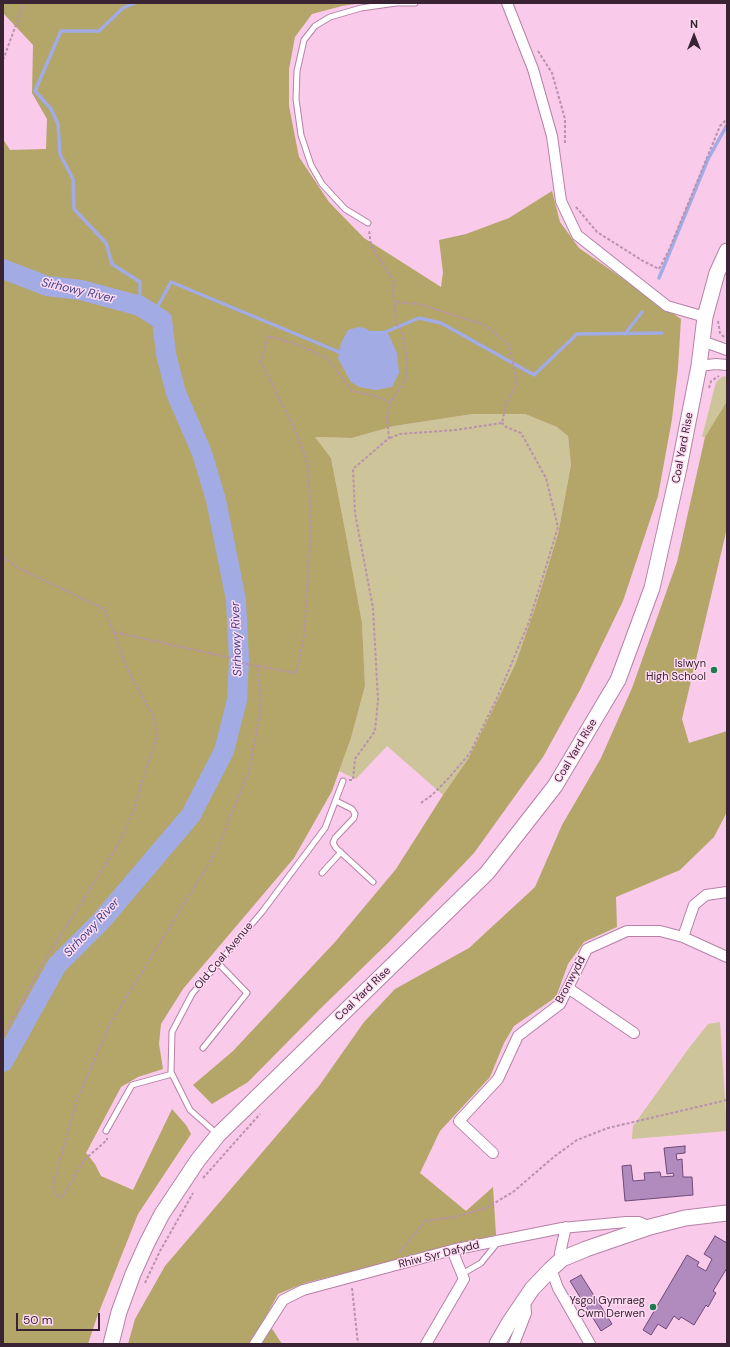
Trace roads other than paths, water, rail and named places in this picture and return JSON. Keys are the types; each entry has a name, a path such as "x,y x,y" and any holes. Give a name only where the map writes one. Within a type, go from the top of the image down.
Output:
{"main road":[{"name":"Coal Yard Rise","path":"111,1344 119,1312 133,1274 162,1214 198,1160 218,1135 486,873 555,786 618,680 652,588 679,468 699,366 702,341 712,319 717,274 727,251"},
{"path":"497,1344 525,1300 556,1264 586,1249 650,1228 684,1218 727,1213"}],"street":[{"path":"507,3 533,69 552,136 561,201 577,236 667,306 712,319"},
{"path":"702,341 727,350"},
{"path":"699,366 716,364 725,369"},
{"path":"683,937 694,905 706,895 727,892"},
{"name":"Bronwydd","path":"493,1153 458,1121 498,1079 518,1036 560,1004 587,949 627,931 660,931 683,937 727,957"},
{"path":"568,988 634,1033"},
{"name":"Rhiw Syr Dafydd","path":"255,1344 282,1300 303,1290 452,1250 566,1228 639,1222 650,1228"},
{"path":"566,1228 556,1264 558,1288 589,1343"},
{"path":"426,1344 464,1280 452,1250"},
{"path":"514,1344 526,1313 525,1300"}],"lane":[{"path":"368,223 345,209 322,184 311,165 300,135 296,99 297,71 304,40 315,26 330,17 361,8 396,3 416,3"},
{"name":"Old Coal Avenue","path":"218,1135 190,1110 171,1072 172,1032 192,994 262,912 325,828 343,781"},
{"path":"336,801 352,810 355,814 354,818 335,838 333,843 340,852 373,882"},
{"path":"322,873 340,852"},
{"path":"203,1048 247,993 218,963"},
{"path":"106,1131 132,1085 172,1074"},
{"path":"462,1274 481,1263 500,1240"}],"water":[{"path":"358,327 365,328 370,331 387,331 397,353 399,373 392,387 376,390 359,387 351,382 338,359 341,343 348,330"}],"waterway":[{"path":"135,3 123,8 99,31 61,31 35,91 51,109 58,124 60,154 73,179 74,209 106,243 112,264 140,282 140,306"},
{"path":"659,278 708,159 727,125"},
{"name":"Sirhowy River","path":"3,269 47,286 81,290 140,306 162,320 166,354 176,393 202,453 216,500 236,600 239,660 237,700 224,751 191,815 101,921 57,965 3,1062"},
{"path":"153,315 171,282 339,352 343,351"},
{"path":"625,334 642,312"},
{"path":"383,333 419,318 441,323 534,375 577,334 662,333"}],"place":[{"name":"Islwyn High School","path":"714,670"},
{"name":"Ysgol Gymraeg Cwm Derwen","path":"653,1307"}]}
